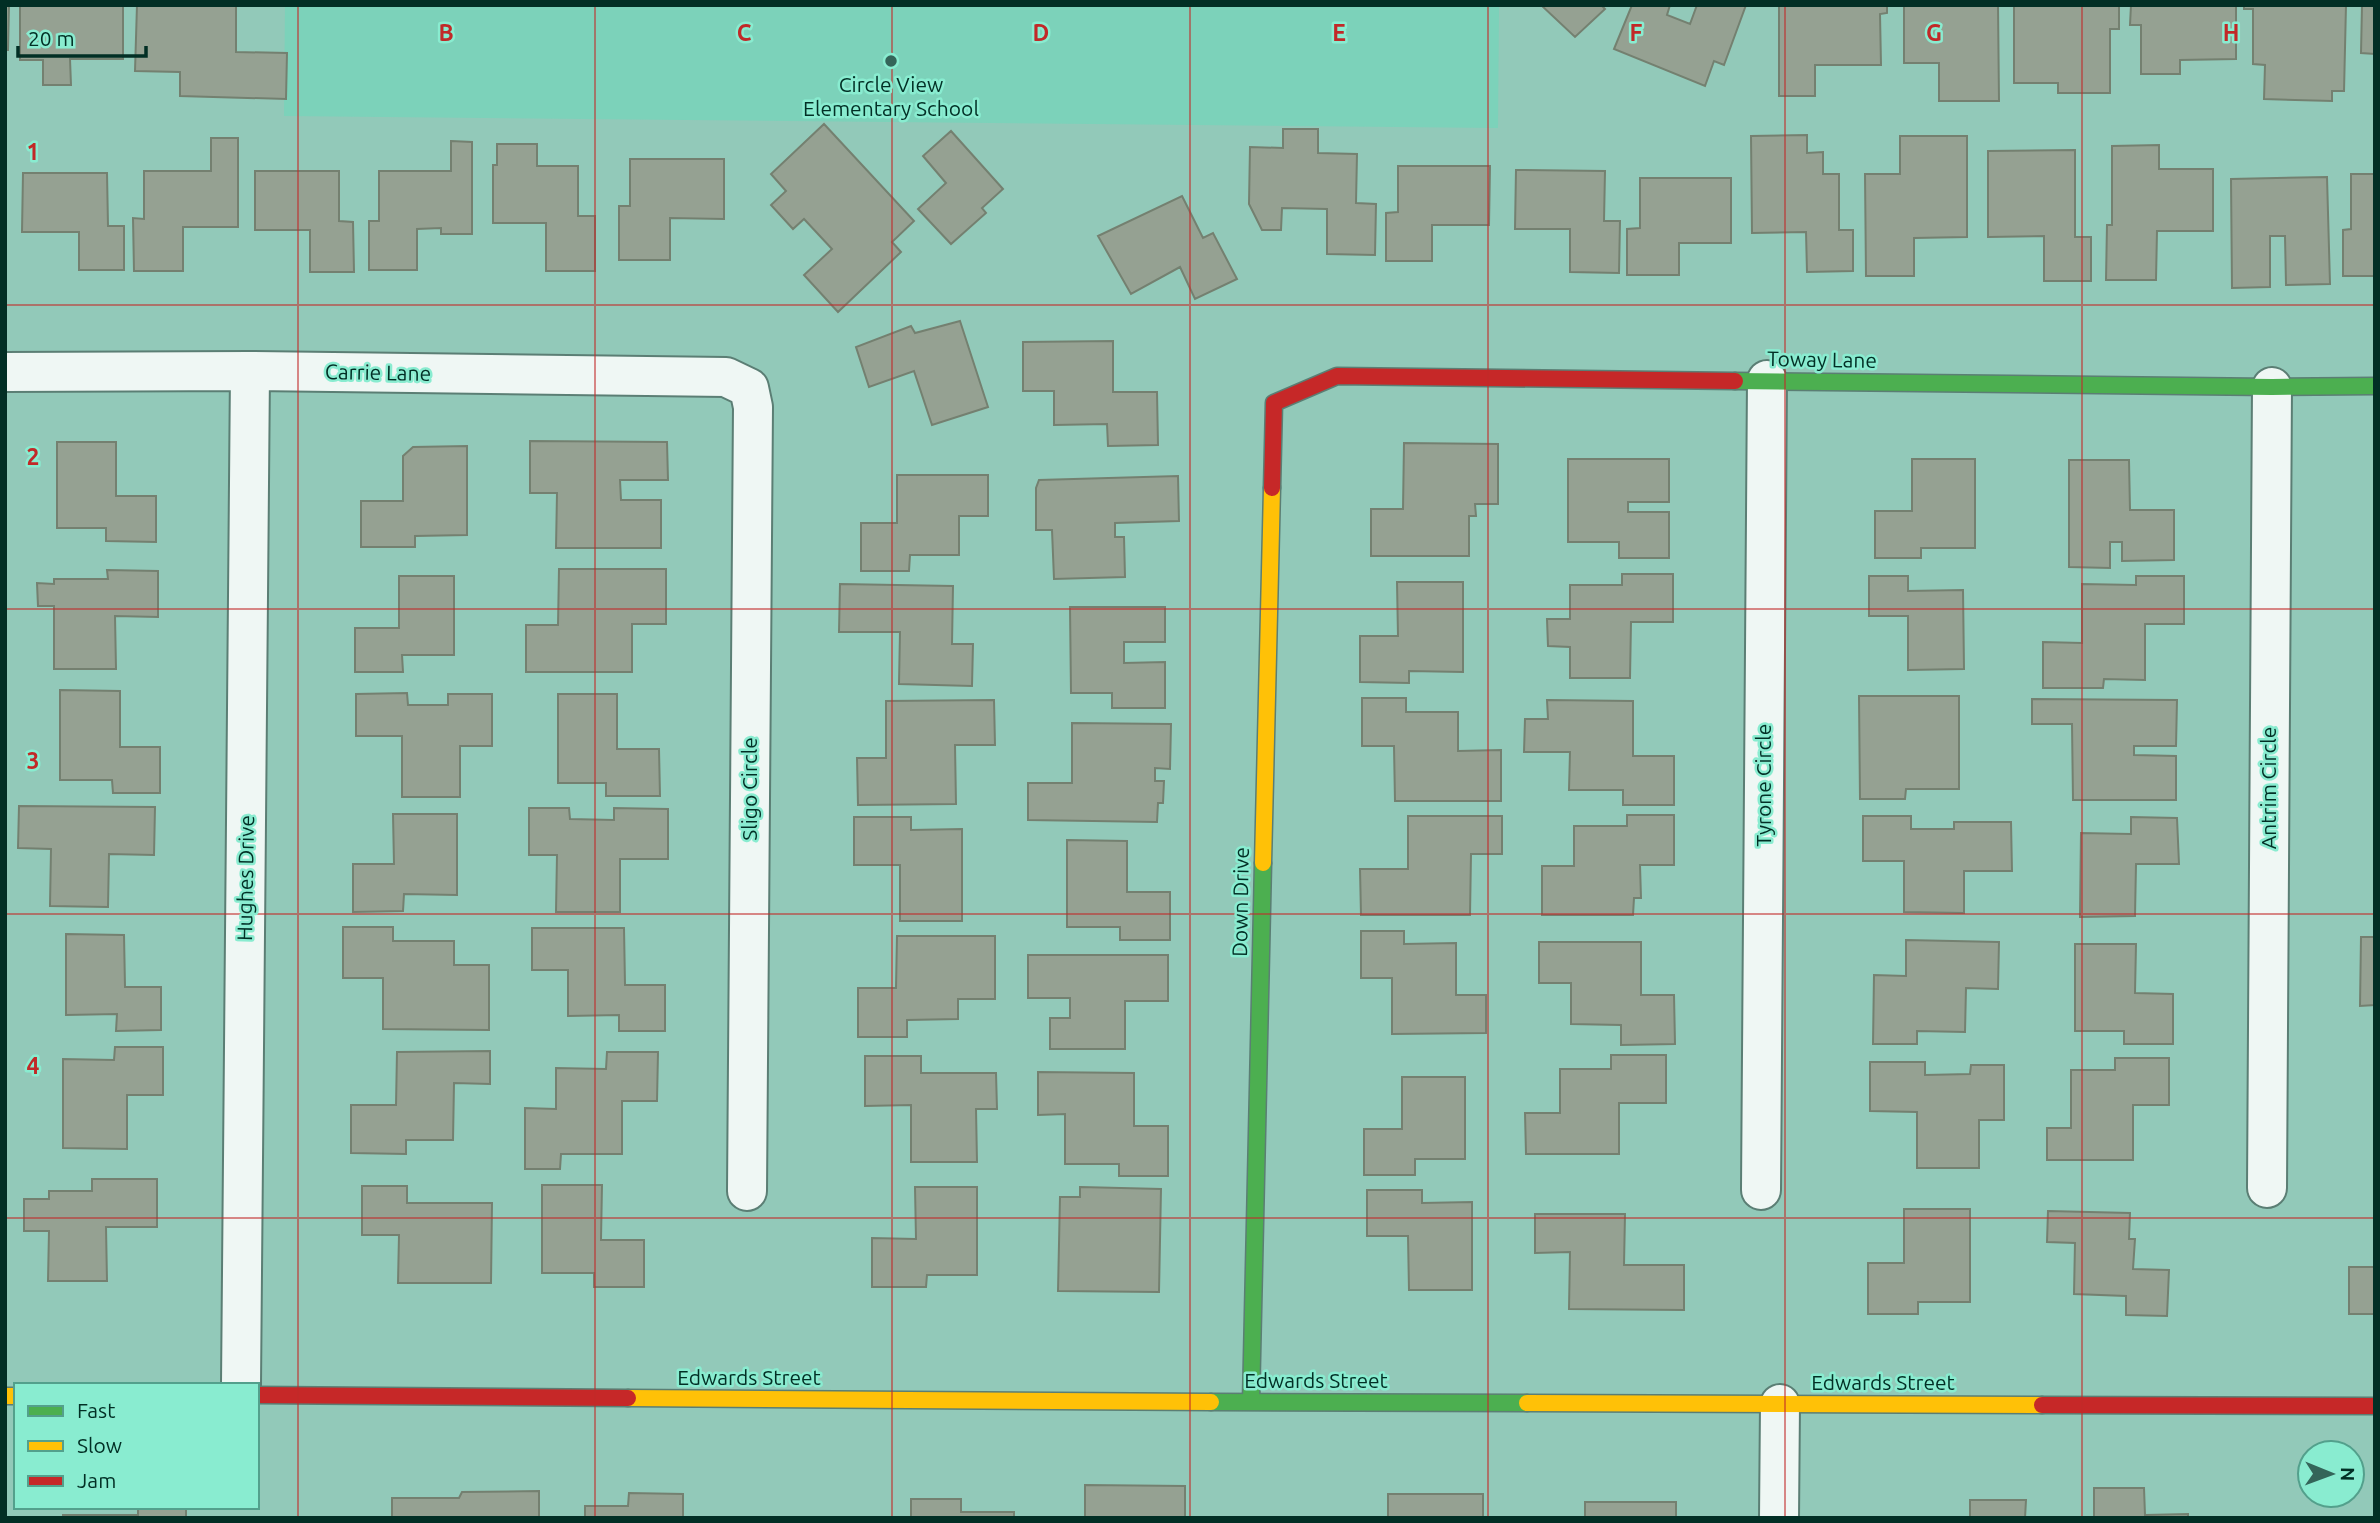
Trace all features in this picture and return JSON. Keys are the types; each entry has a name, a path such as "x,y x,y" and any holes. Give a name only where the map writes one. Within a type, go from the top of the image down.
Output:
{"street":[{"name":"Carrie Lane","path":"5,372 250,371 726,377 749,388"},
{"name":"Hughes Drive","path":"241,1383 250,371"},
{"name":"Toway Lane","path":"1274,403 1337,376 2375,386"},
{"name":"Tyrone Circle","path":"1761,1190 1767,380"},
{"name":"Antrim Circle","path":"2267,1188 2272,387"},
{"name":"Sligo Circle","path":"747,1191 753,420 749,388"},
{"name":"Down Drive","path":"1251,1402 1274,403"},
{"name":"Edwards Street","path":"259,1395 2375,1406"},
{"path":"1779,1518 1780,1404"}],"shaded area":[{"name":"Circle View Elementary School","path":"285,5 1499,5 1498,128 284,116"}],"building":[{"path":"5,5 9,5 8,50 5,50"},
{"path":"20,5 123,5 123,59 70,59 71,85 43,85 43,60 20,60"},
{"path":"137,5 236,5 236,52 287,53 286,99 180,96 180,72 135,71"},
{"path":"1541,5 1601,5 1605,9 1575,37"},
{"path":"1632,5 1670,5 1667,15 1690,24 1697,5 1746,5 1724,65 1714,61 1705,86 1614,49"},
{"path":"1779,5 1887,5 1887,13 1880,14 1881,65 1815,65 1815,96 1779,96"},
{"path":"1904,5 1998,5 1999,101 1939,101 1939,63 1904,63"},
{"path":"2014,5 2119,5 2119,29 2110,29 2110,93 2058,93 2058,83 2014,83"},
{"path":"2131,5 2236,5 2236,59 2180,60 2180,74 2141,74 2141,25 2130,25"},
{"path":"2244,5 2346,5 2344,91 2332,91 2332,101 2264,99 2265,65 2253,64 2253,9 2244,9"},
{"path":"2362,5 2375,5 2375,54 2361,53"},
{"path":"824,124 914,221 892,242 901,252 838,312 804,275 832,249 804,219 793,229 771,205 786,191 771,174"},
{"path":"1283,129 1318,129 1318,153 1357,154 1356,203 1376,204 1375,255 1327,254 1327,209 1282,208 1281,230 1262,230 1249,204 1250,147 1283,148"},
{"path":"951,131 1003,189 982,208 986,213 951,244 918,209 946,183 923,156"},
{"path":"1807,135 1807,153 1823,152 1823,174 1839,174 1839,230 1853,230 1853,271 1807,272 1806,232 1752,233 1751,136"},
{"path":"1900,136 1967,136 1967,237 1914,238 1914,276 1866,276 1865,174 1900,174"},
{"path":"211,138 238,138 238,227 183,227 183,271 134,271 133,218 144,219 144,171 211,171"},
{"path":"451,141 472,142 472,234 441,234 441,228 417,229 417,270 369,270 369,221 379,221 379,171 451,171"},
{"path":"497,144 537,144 537,166 578,166 578,216 595,216 595,271 546,271 546,223 493,223 493,165 497,165"},
{"path":"2159,145 2159,169 2213,169 2213,231 2157,231 2156,280 2106,280 2107,225 2112,225 2112,146"},
{"path":"2075,150 2075,237 2091,237 2091,281 2044,281 2044,236 1988,237 1988,151"},
{"path":"630,159 724,159 724,219 670,218 670,260 619,260 619,206 630,206"},
{"path":"1398,166 1490,166 1489,225 1432,225 1432,261 1386,261 1386,213 1398,212"},
{"path":"1516,170 1605,171 1604,221 1620,221 1619,273 1570,272 1570,229 1515,229"},
{"path":"255,171 339,171 339,221 353,222 354,272 310,272 310,230 255,230"},
{"path":"23,173 107,173 108,226 124,226 124,270 79,270 79,232 22,232"},
{"path":"2351,174 2375,174 2375,276 2343,276 2343,230 2351,229"},
{"path":"2327,177 2330,284 2286,285 2285,236 2270,236 2270,287 2232,288 2231,179"},
{"path":"1640,178 1731,178 1731,243 1679,243 1679,275 1627,275 1627,229 1640,228"},
{"path":"1182,196 1203,238 1213,233 1237,279 1195,299 1180,267 1131,294 1098,236"},
{"path":"960,321 988,407 932,425 914,371 869,387 856,347 911,326 915,333"},
{"path":"1113,341 1113,392 1157,392 1158,445 1108,446 1107,424 1054,425 1054,391 1023,391 1023,342"},
{"path":"530,441 667,442 668,480 620,480 621,500 661,500 661,548 556,548 557,493 530,493"},
{"path":"57,442 116,442 116,496 156,496 156,542 106,541 106,528 57,528"},
{"path":"1404,443 1498,444 1498,504 1475,504 1476,516 1469,516 1469,556 1371,556 1371,509 1403,509"},
{"path":"467,446 467,535 415,536 415,547 361,547 361,501 403,501 403,456 413,447"},
{"path":"1568,459 1669,459 1669,502 1628,502 1628,512 1669,512 1669,558 1619,558 1619,542 1568,542"},
{"path":"1912,459 1975,459 1975,548 1921,548 1921,558 1875,558 1875,511 1912,511"},
{"path":"2069,460 2129,460 2130,510 2174,510 2174,560 2122,561 2122,542 2110,542 2110,568 2069,567"},
{"path":"897,475 988,475 988,516 959,516 959,555 910,555 909,571 861,571 861,523 897,523"},
{"path":"1178,476 1179,521 1115,523 1115,537 1124,537 1125,577 1054,579 1052,530 1036,530 1036,488 1039,480"},
{"path":"559,569 666,569 666,624 632,624 632,672 526,672 526,625 558,625"},
{"path":"107,570 158,571 158,617 115,616 116,669 54,669 54,606 38,606 37,583 54,584 54,579 108,579"},
{"path":"1622,574 1673,574 1673,622 1631,622 1630,678 1570,678 1570,647 1548,646 1547,619 1570,619 1570,585 1622,585"},
{"path":"399,576 454,576 454,655 402,655 403,672 355,672 355,628 399,628"},
{"path":"1869,576 1908,576 1908,591 1963,590 1964,669 1908,670 1908,616 1869,616"},
{"path":"2136,576 2184,576 2184,624 2145,624 2145,680 2104,679 2103,688 2043,688 2043,642 2082,643 2082,584 2136,585"},
{"path":"1397,582 1463,582 1463,672 1409,671 1409,683 1360,682 1360,636 1398,636"},
{"path":"840,584 953,586 952,644 973,644 972,686 899,684 900,632 839,632"},
{"path":"1070,607 1165,607 1165,642 1124,642 1124,663 1165,662 1165,708 1112,708 1112,693 1071,693"},
{"path":"60,690 120,691 120,747 160,747 160,793 113,793 112,780 60,780"},
{"path":"407,693 408,705 448,705 448,694 492,694 492,746 460,746 460,797 402,797 402,736 356,736 356,694"},
{"path":"558,694 617,694 617,749 659,749 660,796 606,796 606,783 558,783"},
{"path":"1859,696 1959,696 1959,789 1906,789 1905,799 1860,799"},
{"path":"1362,698 1406,698 1406,712 1458,712 1458,751 1501,750 1501,801 1395,801 1394,746 1362,746"},
{"path":"2032,699 2177,700 2176,746 2134,746 2134,755 2176,756 2176,800 2073,800 2072,724 2032,724"},
{"path":"994,700 995,745 955,745 956,804 858,805 857,758 886,758 886,701"},
{"path":"1547,700 1633,701 1633,756 1674,756 1674,805 1623,805 1623,790 1569,790 1570,752 1524,752 1525,719 1548,719"},
{"path":"1072,723 1171,724 1170,769 1155,768 1155,781 1164,781 1163,803 1158,803 1157,822 1028,820 1028,783 1072,783"},
{"path":"19,806 155,807 154,855 109,854 108,907 50,906 51,849 18,848"},
{"path":"529,808 569,808 570,819 614,820 614,808 668,809 668,859 620,859 620,912 556,912 557,855 529,855"},
{"path":"393,814 457,814 457,895 404,894 403,911 353,912 353,864 394,864"},
{"path":"1627,815 1674,815 1674,865 1640,865 1641,898 1634,898 1633,915 1542,915 1542,866 1574,866 1574,826 1627,826"},
{"path":"1408,816 1502,816 1502,854 1471,854 1470,915 1361,915 1360,869 1408,869"},
{"path":"1863,816 1911,816 1911,829 1954,829 1954,822 2011,822 2012,871 1964,871 1964,913 1904,912 1904,861 1863,861"},
{"path":"854,817 911,817 911,830 962,829 962,921 900,921 900,865 854,865"},
{"path":"2131,817 2177,818 2179,864 2136,864 2135,916 2080,917 2081,833 2131,834"},
{"path":"1067,840 1127,841 1127,892 1170,892 1170,940 1120,940 1120,927 1067,927"},
{"path":"343,927 393,927 393,941 454,941 454,965 489,965 489,1030 383,1029 383,978 343,978"},
{"path":"532,928 624,928 625,985 665,985 665,1031 619,1031 619,1015 568,1016 568,970 532,970"},
{"path":"1361,931 1404,931 1404,944 1456,943 1456,995 1486,995 1486,1033 1392,1034 1392,978 1361,978"},
{"path":"66,934 124,935 125,987 161,987 161,1030 116,1031 117,1014 66,1015"},
{"path":"897,936 995,936 995,999 958,999 958,1019 907,1020 907,1037 858,1037 858,988 896,988"},
{"path":"2361,937 2375,937 2375,1005 2360,1006"},
{"path":"1906,940 1999,942 1998,989 1966,988 1965,1032 1917,1031 1917,1044 1873,1044 1874,975 1906,976"},
{"path":"1539,942 1641,942 1641,995 1674,995 1675,1044 1621,1045 1621,1025 1571,1024 1571,983 1539,983"},
{"path":"2075,944 2136,944 2135,993 2173,994 2173,1044 2124,1044 2124,1031 2075,1031"},
{"path":"1028,955 1168,955 1168,1001 1125,1001 1125,1049 1050,1049 1050,1018 1070,1018 1070,998 1028,998"},
{"path":"115,1047 163,1047 163,1095 127,1095 127,1149 63,1148 63,1059 114,1060"},
{"path":"490,1051 490,1084 454,1083 453,1140 406,1140 406,1154 351,1153 351,1105 396,1105 397,1052"},
{"path":"607,1052 658,1052 657,1101 622,1101 622,1154 561,1154 560,1169 525,1169 525,1108 556,1109 556,1068 606,1069"},
{"path":"1611,1055 1666,1055 1666,1103 1619,1103 1619,1154 1526,1154 1525,1113 1560,1113 1560,1069 1611,1069"},
{"path":"865,1056 921,1056 921,1073 996,1073 997,1109 976,1109 977,1162 911,1162 911,1105 865,1106"},
{"path":"2115,1058 2169,1058 2169,1105 2133,1105 2133,1160 2047,1160 2047,1128 2071,1128 2071,1070 2115,1070"},
{"path":"1870,1062 1925,1062 1925,1075 1970,1074 1971,1065 2004,1065 2004,1120 1979,1120 1979,1168 1917,1168 1917,1112 1870,1111"},
{"path":"1038,1072 1134,1073 1134,1126 1168,1126 1168,1176 1119,1176 1119,1164 1065,1164 1065,1114 1038,1115"},
{"path":"1402,1077 1465,1077 1465,1159 1415,1159 1415,1175 1364,1175 1364,1129 1402,1129"},
{"path":"92,1179 157,1179 157,1227 106,1227 107,1281 48,1281 49,1231 24,1231 24,1199 49,1199 49,1191 92,1191"},
{"path":"542,1185 602,1185 601,1240 644,1240 644,1287 594,1287 594,1273 542,1273"},
{"path":"362,1186 407,1186 407,1203 492,1203 491,1283 398,1283 399,1235 362,1235"},
{"path":"915,1187 977,1187 977,1275 927,1275 926,1287 872,1287 872,1238 916,1239"},
{"path":"1080,1187 1161,1189 1159,1292 1058,1291 1060,1197 1080,1197"},
{"path":"1367,1190 1422,1190 1422,1203 1472,1202 1472,1290 1409,1290 1408,1236 1367,1236"},
{"path":"1904,1209 1970,1209 1970,1302 1918,1302 1918,1314 1868,1314 1868,1263 1904,1263"},
{"path":"2048,1211 2130,1213 2129,1239 2135,1239 2133,1269 2169,1270 2167,1316 2126,1315 2126,1296 2074,1294 2075,1243 2047,1242"},
{"path":"1535,1214 1625,1214 1624,1265 1684,1265 1684,1310 1569,1309 1570,1252 1535,1253"},
{"path":"2349,1267 2375,1267 2375,1314 2349,1314"},
{"path":"1085,1485 1185,1486 1185,1518 1085,1518"},
{"path":"2094,1488 2144,1488 2145,1515 2188,1514 2188,1518 2094,1518"},
{"path":"539,1491 539,1518 392,1518 392,1498 459,1498 462,1492"},
{"path":"629,1493 683,1494 683,1518 585,1518 585,1506 628,1506"},
{"path":"1388,1494 1483,1494 1483,1518 1388,1518"},
{"path":"911,1499 961,1499 961,1512 1014,1512 1014,1518 911,1518"},
{"path":"1970,1500 2026,1500 2025,1518 1970,1518"},
{"path":"1585,1502 1676,1502 1676,1518 1585,1518"},
{"path":"138,1509 186,1509 186,1518 63,1518 63,1515 138,1515"}],"traffic: fast":[{"path":"1735,381 2375,386"},
{"path":"1251,1402 1263,863"},
{"path":"1211,1402 1527,1403"}],"traffic: slow":[{"path":"1263,863 1272,488"},
{"path":"5,1396 14,1396"},
{"path":"628,1398 1211,1402"},
{"path":"1527,1403 2042,1405"}],"traffic: jam":[{"path":"1272,488 1274,403 1337,376 1735,381"},
{"path":"259,1395 628,1398"},
{"path":"2042,1405 2375,1406"}],"place":[{"name":"Circle View Elementary School","path":"891,61"}]}
